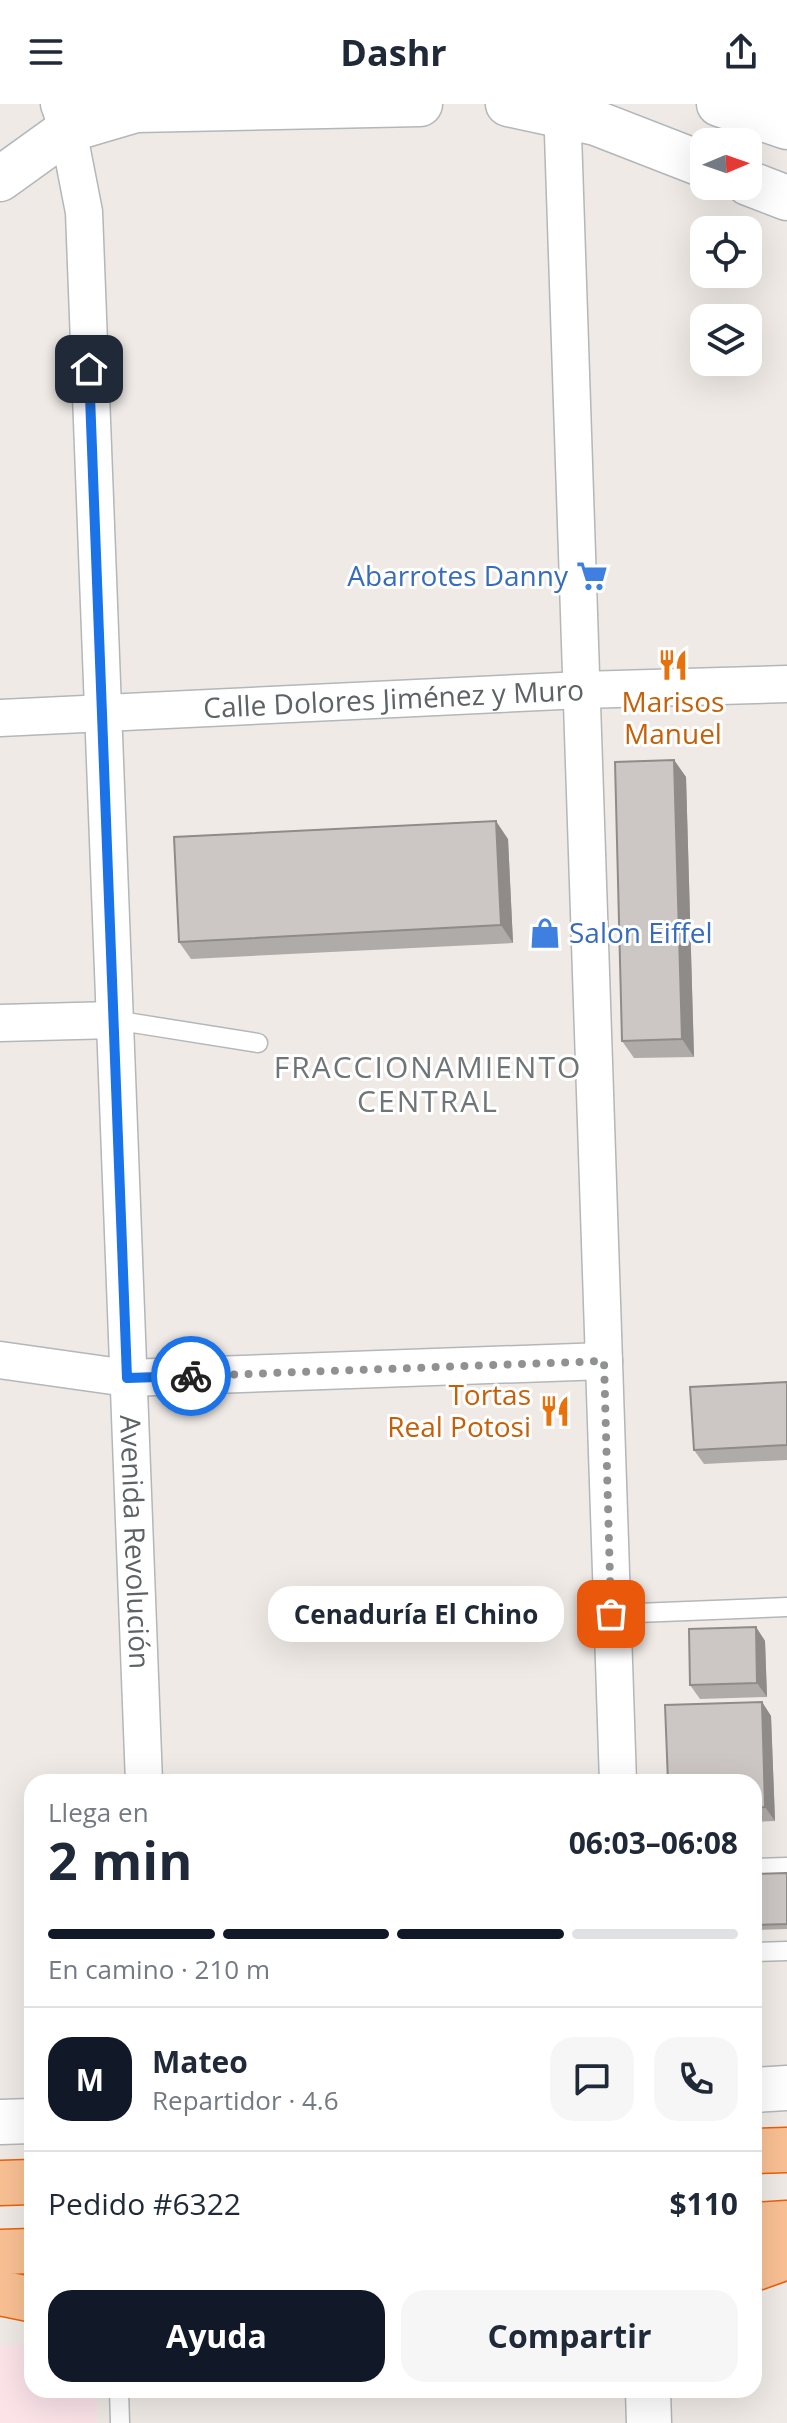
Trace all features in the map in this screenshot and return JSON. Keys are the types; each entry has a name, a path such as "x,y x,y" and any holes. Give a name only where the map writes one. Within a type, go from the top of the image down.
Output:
{"highway":[{"path":"762,2151 787,2150"},
{"path":"0,2183 24,2182"},
{"path":"762,2225 787,2223"},
{"path":"0,2252 24,2251"}],"street":[{"path":"0,179 63,117 136,110 420,104"},
{"path":"508,104 562,109 690,160"},
{"path":"719,104 787,127"},
{"path":"562,109 618,1774"},
{"name":"Avenida Revolución","path":"63,117 84,212 144,1774"},
{"path":"762,188 787,198"},
{"name":"Calle Dolores Jiménez y Muro","path":"0,718 582,690 787,684"},
{"path":"0,1023 114,1020"},
{"path":"0,1360 127,1378 604,1361"},
{"path":"762,2090 787,2088"},
{"path":"0,2122 24,2121"},
{"path":"648,2398 649,2423"}],"lane":[{"path":"114,1020 258,1043"},
{"path":"611,1614 787,1607"},
{"path":"762,1868 787,1867"},
{"path":"762,1952 787,1951"},
{"path":"119,2398 120,2423"}],"shaded area":[{"path":"24,2345 24,2398 96,2398 97,2423 0,2423 0,2346"}],"building":[{"path":"674,760 682,1039 622,1041 615,762"},
{"path":"496,821 501,925 179,942 174,837"},
{"path":"787,1382 787,1445 694,1450 690,1387"},
{"path":"756,1627 757,1683 690,1685 689,1629"},
{"path":"762,1702 765,1807 762,1807 762,1774 668,1774 665,1705"},
{"path":"787,1873 787,1924 762,1925 762,1874"}],"way so far":[{"path":"191,1376 604,1361 611,1614"}],"place":[{"name":"Abarrotes Danny","path":"592,576"},
{"name":"Marisos Manuel","path":"673,665"},
{"name":"Salon Eiffel","path":"545,933"},
{"name":"Tortas Real Potosi","path":"555,1411"},
{"name":"Cenaduría El Chino","path":"611,1614"}],"district":[{"name":"FRACCIONAMIENTO CENTRAL","path":"428,1085"}],"route":[{"path":"89,369 127,1378 191,1376"}]}
